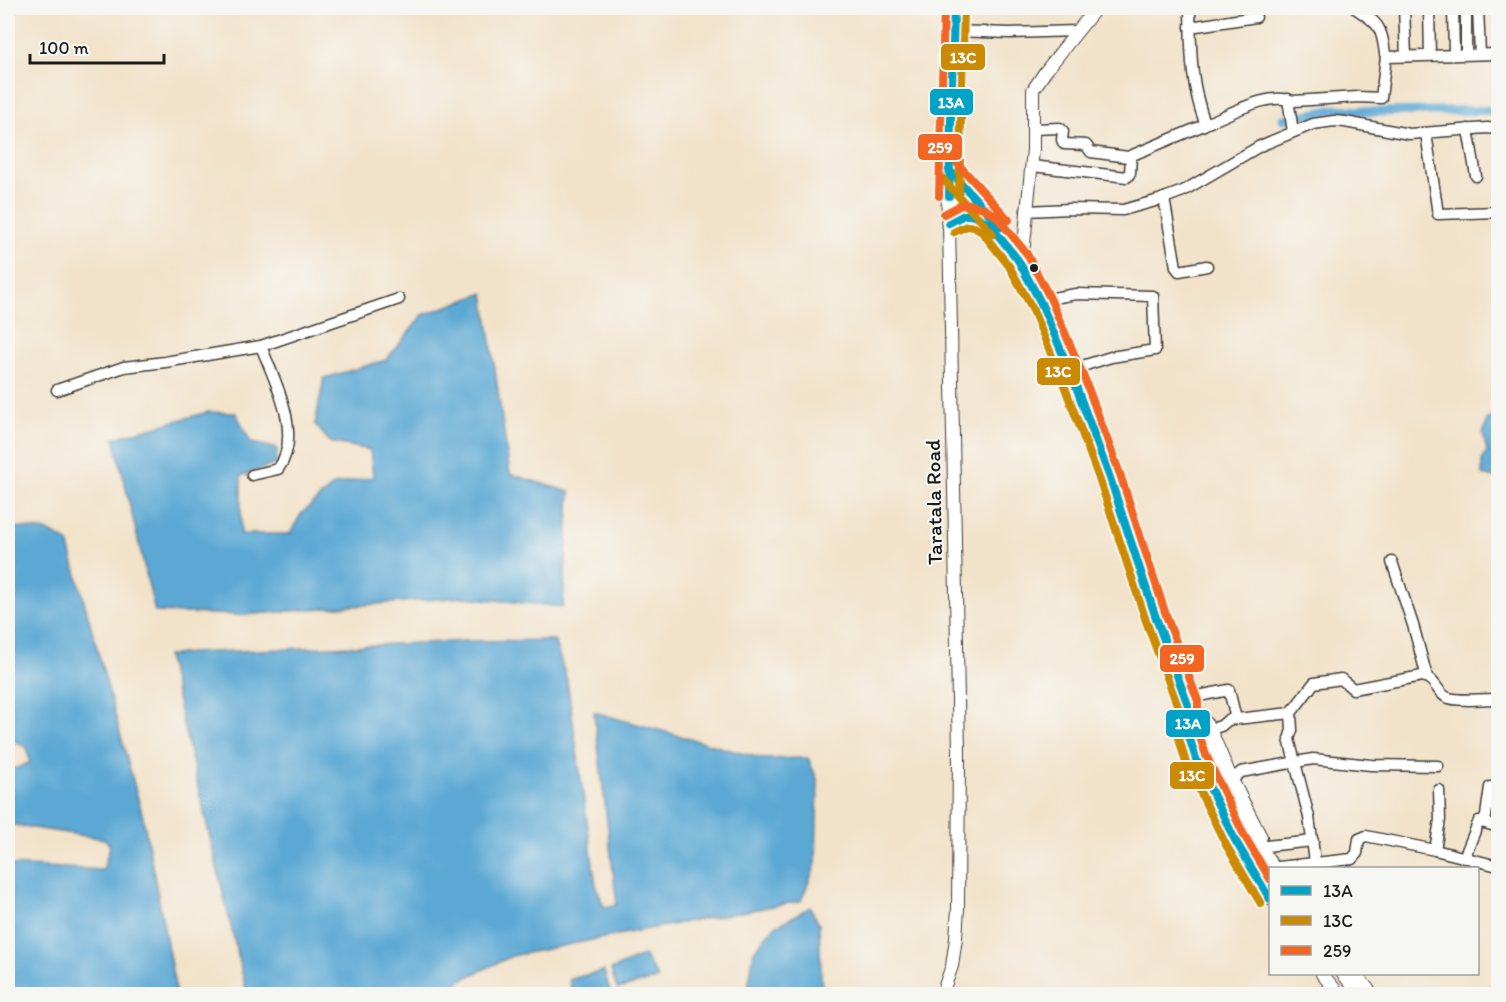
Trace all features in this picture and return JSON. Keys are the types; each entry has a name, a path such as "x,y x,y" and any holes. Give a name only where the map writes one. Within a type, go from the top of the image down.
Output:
{"main road":[{"name":"Taratala Road","path":"949,223 954,8"},
{"path":"949,170 994,218 1047,299 1076,368 1112,468 1208,750 1234,805 1275,867"},
{"path":"949,223 964,215 978,217 989,224 1016,252 1041,303 1074,381 1110,478 1155,618 1194,705"},
{"path":"1346,975 1361,994"}],"street":[{"path":"1016,252 1026,211 1032,166 1033,90 1096,8"},
{"path":"1190,8 1192,75 1205,124"},
{"path":"1033,129 1060,128 1063,130 1062,140 1065,144 1086,145 1091,152 1112,156 1131,156 1252,103 1288,99 1294,101 1381,98 1386,56 1382,33 1378,26 1355,8"},
{"path":"1404,8 1406,56"},
{"path":"1429,8 1430,55"},
{"path":"1453,8 1454,54"},
{"path":"1466,8 1466,54"},
{"path":"1478,8 1480,54"},
{"path":"1190,27 1256,17"},
{"path":"954,31 1009,33 1043,30 1077,31"},
{"path":"1386,56 1498,54"},
{"path":"1288,99 1293,132"},
{"path":"1026,211 1123,210 1164,198 1183,191 1260,146 1313,124 1334,121 1396,133 1498,129"},
{"path":"1468,129 1476,176"},
{"path":"1426,133 1438,214 1498,212"},
{"path":"1032,166 1127,177 1130,173 1131,156"},
{"path":"1164,198 1176,267 1179,271 1207,266"},
{"name":"Taratala Road","path":"942,994 952,966 958,908 959,753 949,223"},
{"path":"1047,299 1076,294 1153,296 1155,350 1111,357 1076,368"},
{"path":"57,390 124,366 165,362 261,346 399,299"},
{"path":"252,475 278,469 284,458 289,427 284,407 261,346"},
{"path":"1392,562 1427,677"},
{"path":"1315,862 1309,817 1289,739 1292,733 1291,713 1310,687 1318,681 1341,679 1353,689 1404,678 1427,677 1449,698 1498,699"},
{"path":"1194,705 1229,690 1236,719"},
{"path":"1194,705 1210,729 1232,780 1276,867"},
{"path":"1194,705 1188,733 1196,759 1234,840 1269,897"},
{"path":"1210,729 1236,719 1291,713"},
{"path":"1232,780 1241,772 1321,759 1371,765 1438,766"},
{"path":"1485,823 1490,788"},
{"path":"1435,850 1440,820 1438,790"},
{"path":"1464,858 1479,821 1498,827"},
{"path":"1282,867 1352,859 1357,853 1359,840 1363,836 1435,850 1498,866"},
{"path":"1266,846 1313,841"},
{"path":"1324,975 1334,992"},
{"path":"1357,975 1372,994"}],"water":[{"path":"484,293 510,474 570,492 563,607 464,597 242,615 155,612 114,438 208,412 236,413 251,443 277,448 276,464 241,476 241,534 290,534 301,514 334,485 373,477 370,450 330,442 315,424 324,378 386,360 423,315"},
{"path":"1498,416 1498,479 1482,475 1482,461 1487,452 1483,435 1487,419"},
{"path":"8,526 48,531 68,542 143,817 176,991 174,994 8,994 8,865 103,870 110,846 105,839 8,824 8,769 18,768 30,762 26,747 8,738"},
{"path":"554,640 567,680 596,885 604,907 617,905 594,712 763,759 808,758 818,781 816,864 801,901 512,956 432,994 247,994 167,656 190,653 467,641"},
{"path":"810,907 819,924 822,994 747,994 754,951 774,927"},
{"path":"644,955 658,979 617,989 611,970"},
{"path":"604,971 611,994 572,994 569,979"}],"waterway":[{"path":"1283,119 1337,109 1372,112 1498,110"}],"transit line":[{"name":"259","path":"939,196 944,8"},
{"name":"13A","path":"949,196 954,8"},
{"name":"13C","path":"959,196 964,8"},
{"name":"259","path":"957,163 1009,220"},
{"name":"13A","path":"949,170 1001,227"},
{"name":"13C","path":"941,177 993,234"},
{"name":"259","path":"944,214 961,205 970,204 983,208 996,216 1027,254 1050,298 1084,377 1120,474 1166,615 1198,701 1198,731 1206,755 1244,835 1269,877"},
{"name":"13A","path":"949,223 964,215 970,215 989,224 1018,260 1041,303 1074,381 1110,478 1156,618 1188,705 1188,733 1196,759 1235,840 1269,897"},
{"name":"13C","path":"954,232 967,226 982,232 1009,266 1032,308 1100,481 1146,621 1178,707 1178,735 1186,763 1226,845 1261,904"}]}
